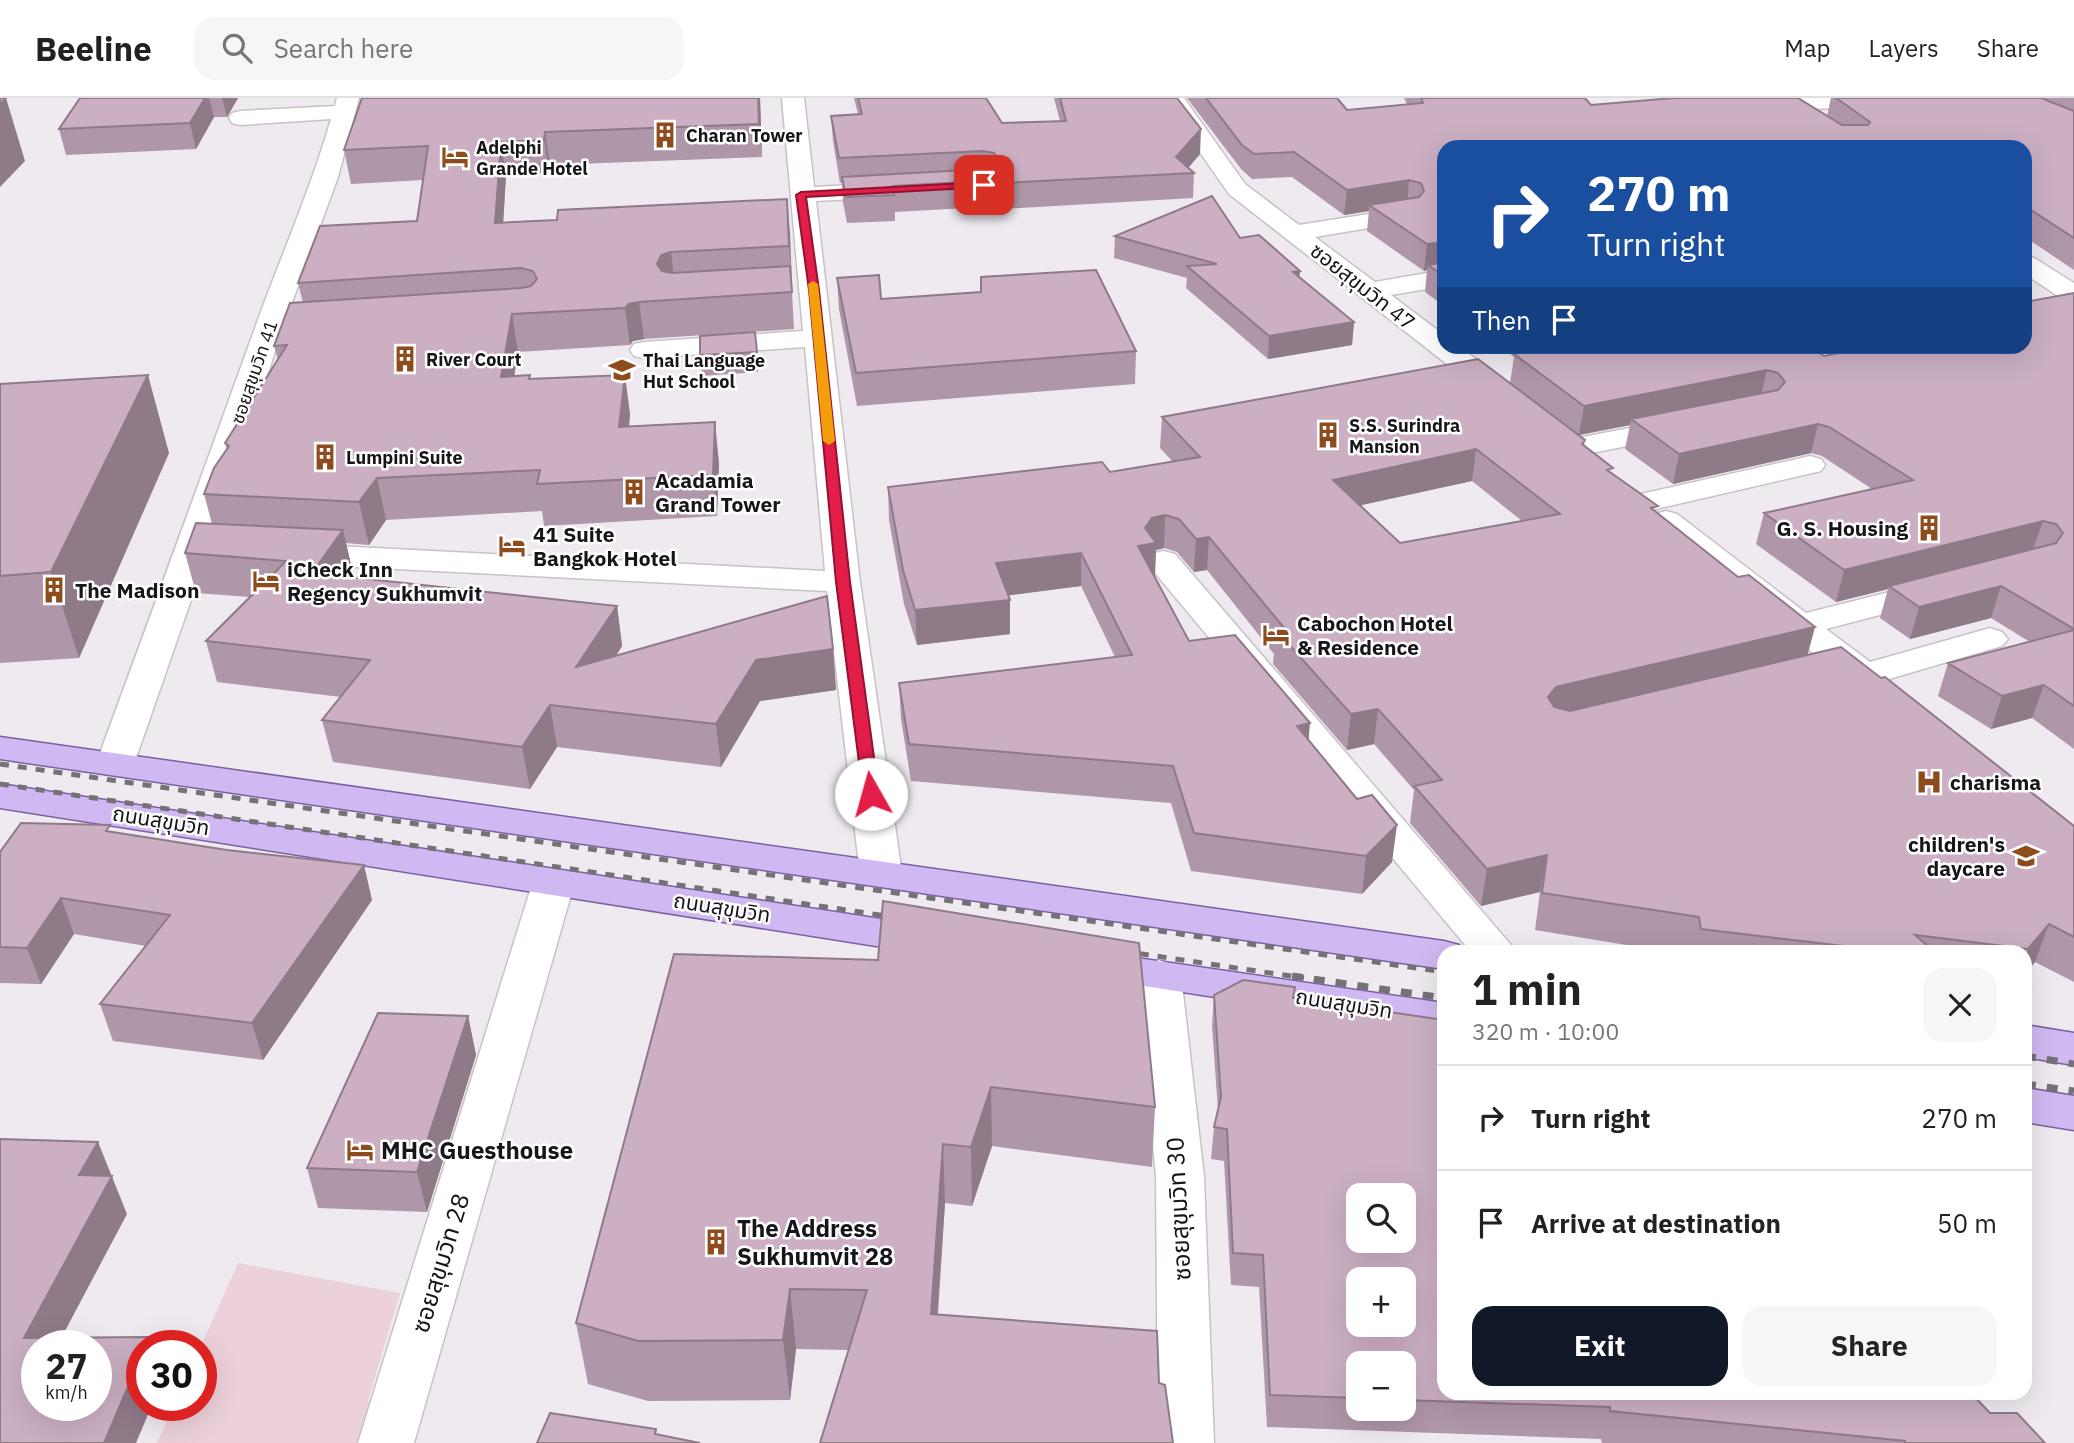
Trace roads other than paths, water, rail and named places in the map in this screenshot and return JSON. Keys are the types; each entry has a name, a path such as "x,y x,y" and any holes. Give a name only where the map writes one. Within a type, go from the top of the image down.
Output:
{"main road":[{"path":"0,748 1437,954"},
{"name":"ถนนสุขุมวิท","path":"0,796 971,947"},
{"path":"841,926 881,874"},
{"name":"ถนนสุขุมวิท","path":"1052,959 1437,1017"},
{"path":"2032,1042 2074,1049"},
{"path":"2032,1106 2074,1113"}],"street":[{"path":"793,98 801,195 799,291 819,338 843,582 881,874"},
{"name":"ซอยสุขุมวิท 47","path":"1173,98 1237,189 1437,343"},
{"path":"1734,107 1948,98"},
{"path":"240,118 348,102"},
{"name":"ซอยสุขุมวิท 41","path":"115,764 191,548 280,332 348,102"},
{"path":"1786,104 1818,125"},
{"path":"801,195 918,188"},
{"path":"1294,233 1407,215"},
{"path":"2032,268 2074,295"},
{"path":"1370,291 1437,279"},
{"path":"644,350 819,338"},
{"name":"ซอยสุขุมวิท 47","path":"1451,354 1895,699"},
{"path":"1551,432 1707,422"},
{"path":"1623,487 1810,466"},
{"path":"191,548 230,550"},
{"path":"272,553 843,582"},
{"path":"1163,561 1489,945"},
{"path":"1800,625 1969,582"},
{"path":"1811,673 1858,669 1990,639"},
{"name":"ซอยสุขุมวิท 28","path":"386,1443 554,881"},
{"name":"ซอยสุขุมวิท 30","path":"1159,975 1180,1177 1186,1443"}],"railway":[{"path":"0,764 1437,971"},
{"path":"0,784 900,918"},
{"path":"1122,951 1304,978"},
{"path":"1292,976 1437,997"},
{"path":"2032,1057 2074,1064"},
{"path":"2032,1085 2074,1091"}],"place":[{"name":"Charan Tower","path":"665,135"},
{"name":"Adelphi Grande Hotel","path":"455,157"},
{"name":"River Court","path":"405,359"},
{"name":"Thai Language Hut School","path":"622,370"},
{"name":"S.S. Surindra Mansion","path":"1328,435"},
{"name":"Lumpini Suite","path":"325,457"},
{"name":"Acadamia Grand Tower","path":"634,492"},
{"name":"G. S. Housing","path":"1929,528"},
{"name":"41 Suite Bangkok Hotel","path":"512,546"},
{"name":"iCheck Inn Regency Sukhumvit","path":"266,581"},
{"name":"The Madison","path":"54,590"},
{"name":"Cabochon Hotel & Residence","path":"1276,635"},
{"name":"charisma","path":"1929,782"},
{"name":"children's daycare","path":"2026,856"},
{"name":"MHC Guesthouse","path":"360,1150"},
{"name":"The Address Sukhumvit 28","path":"716,1242"}]}
